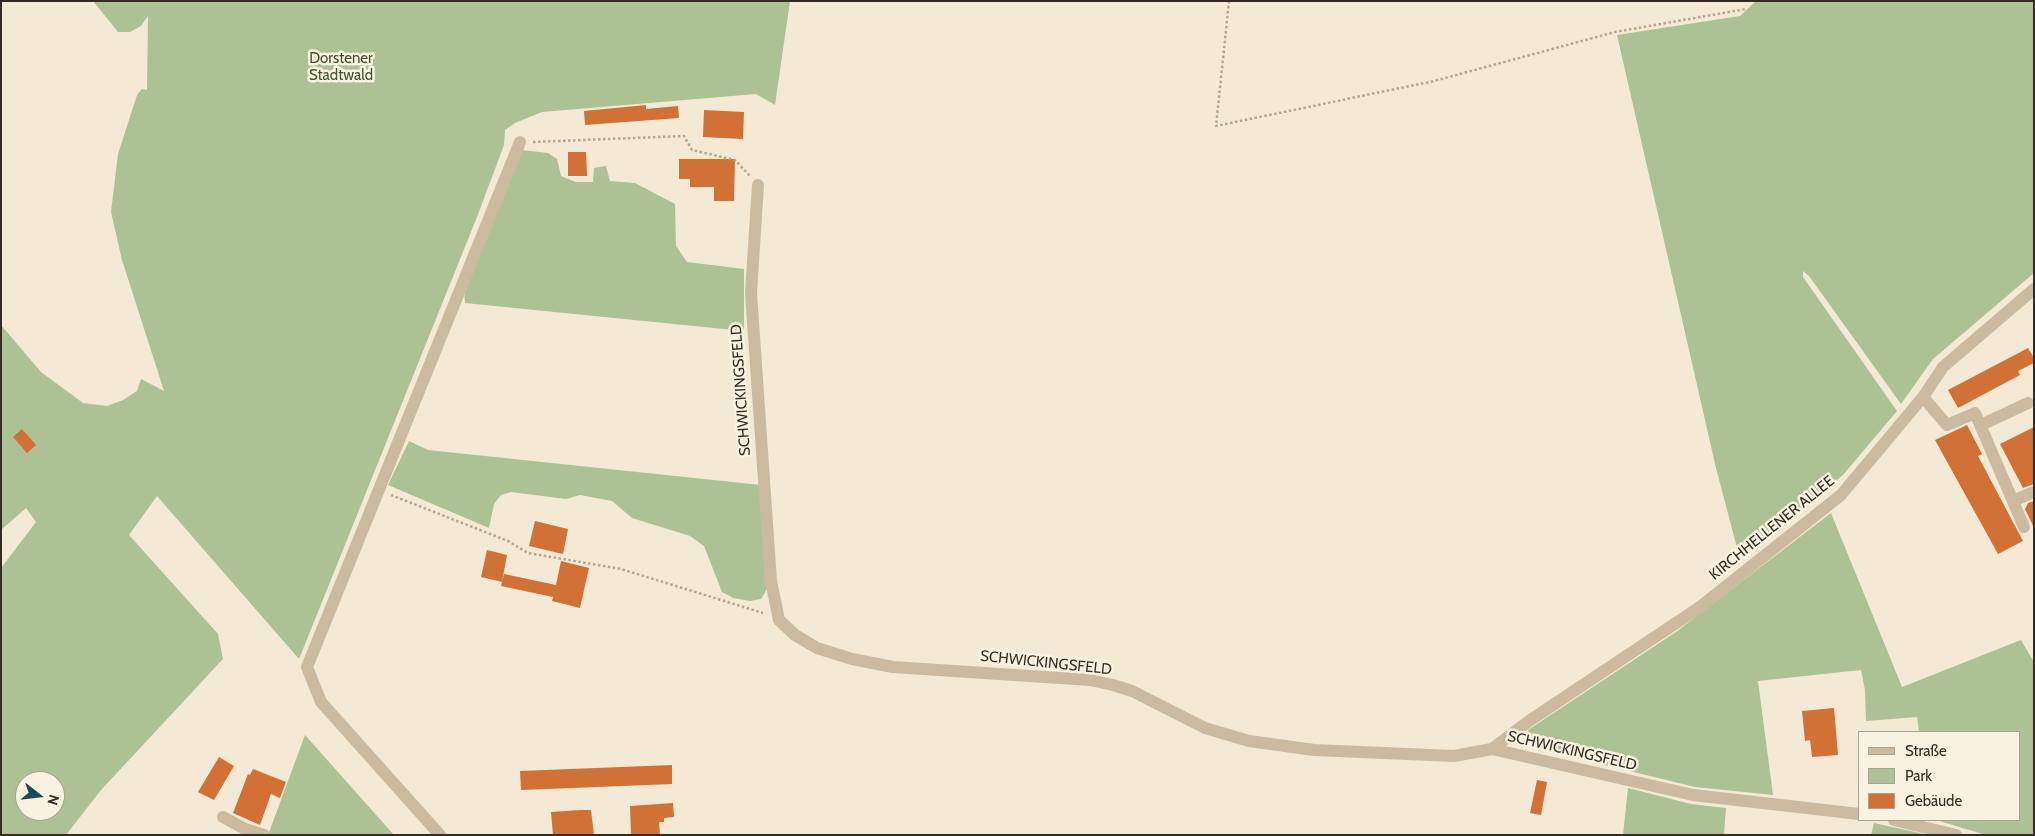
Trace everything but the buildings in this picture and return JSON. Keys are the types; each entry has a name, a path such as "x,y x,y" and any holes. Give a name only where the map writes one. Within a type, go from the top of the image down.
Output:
{"street":[{"path":"440,835 321,702 307,667 520,142"},
{"name":"SCHWICKINGSFELD","path":"758,185 751,293 771,581 779,620 795,635 817,648 852,660 893,667 1090,680 1113,684 1132,691 1205,728 1249,741 1314,750 1454,756 1492,749 1693,795 1858,814"},
{"name":"KIRCHHELLENER ALLEE","path":"1492,749 1528,721 1700,607 1841,494 1923,396 1942,366 2034,289"},
{"path":"1923,396 1946,425 1975,413 2024,527"},
{"path":"1980,425 2028,403"},
{"path":"2013,501 2034,492"},
{"path":"224,817 245,829 264,835"},
{"path":"1898,821 1956,835"}],"path":[{"path":"1230,1 1216,126 1434,81 1615,32 1746,9"},
{"path":"520,142 684,136 692,150 735,160 758,185"},
{"path":"378,491 508,541 528,553 621,569 779,620"}],"green space":[{"name":"Dorstener Stadtwald","path":"93,1 790,1 775,105 756,94 542,112 515,123 505,130 504,145 477,217 299,659 157,496 129,535 218,634 223,659 101,790 66,835 1,835 1,568 36,522 26,508 1,530 1,325 41,372 83,403 107,406 123,400 137,391 141,379 164,391 122,260 111,212 118,154 137,95 142,89 147,90 148,16 141,26 130,32 118,32"},
{"path":"1756,1 2034,1 2034,273 1933,359 1901,404 1809,276 1803,271 1803,277 1897,411 1843,475 1740,559 1716,468 1617,35 1740,16"},
{"path":"522,150 548,153 557,159 561,176 576,182 593,182 594,168 606,166 610,181 635,183 675,204 676,246 687,262 744,269 744,331 465,303 464,287"},
{"path":"409,441 428,450 761,485 767,589 761,599 750,601 733,598 722,592 704,546 690,536 632,518 612,501 580,495 566,499 511,492 501,495 494,504 489,528 388,485"},
{"path":"1831,513 1902,687 2021,640 2034,662 2034,835 1986,835 1939,821 2020,821 2020,731 1919,731 1917,717 1866,721 1865,690 1861,670 1758,681 1773,795 1695,787 1531,747 1528,730 1676,632"},
{"path":"305,735 394,835 268,835"},
{"path":"1628,788 1691,804 1726,808 1724,835 1623,835"},
{"path":"1874,823 1915,832 1927,835 1871,835"}]}
